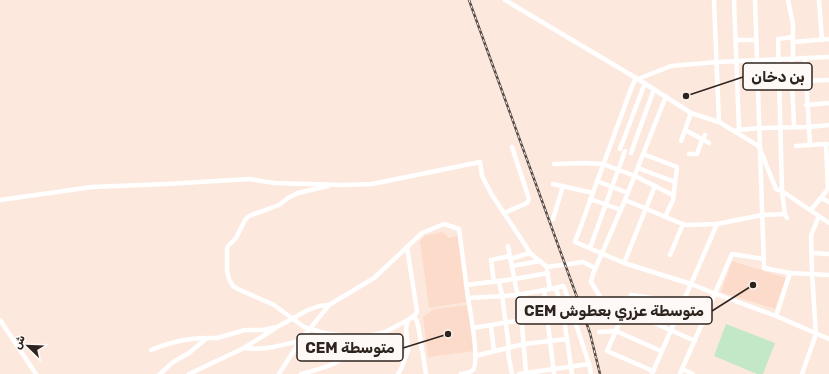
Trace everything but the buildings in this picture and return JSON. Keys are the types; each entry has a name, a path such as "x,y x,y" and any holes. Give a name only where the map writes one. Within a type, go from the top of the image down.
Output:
{"street":[{"path":"505,0 637,78 691,113 719,122 757,145 776,189 782,191 829,223"},
{"path":"734,0 740,129"},
{"path":"755,0 764,268 790,273 829,275"},
{"path":"788,0 793,24 792,58 794,126"},
{"path":"819,0 822,40"},
{"path":"714,1 719,122"},
{"path":"625,200 683,224 690,225 717,224 762,214 786,216 782,191 778,39 829,39"},
{"path":"736,40 756,40"},
{"path":"829,57 717,62 672,66 637,78 630,89 575,242 624,263 691,284 776,316 829,339"},
{"path":"805,59 806,104 810,144"},
{"path":"805,81 829,80"},
{"path":"620,149 645,83"},
{"path":"631,153 654,89"},
{"path":"666,96 621,210 595,268 591,282 610,312 625,310 695,341"},
{"path":"806,104 829,103"},
{"path":"681,141 691,113"},
{"path":"734,131 740,129 829,125"},
{"path":"685,130 709,143"},
{"path":"689,154 697,154 705,135"},
{"path":"796,146 828,144 828,189 811,210"},
{"path":"610,145 677,167 673,200 665,217"},
{"path":"504,213 527,202 529,199 512,147"},
{"path":"590,248 625,151"},
{"path":"0,200 92,187 250,179 274,183 331,185 372,184 480,162 482,176 492,195 530,252 547,267 553,289 563,313 572,374"},
{"path":"554,164 603,164 635,176 673,195"},
{"path":"638,168 675,182"},
{"path":"597,181 628,193"},
{"path":"553,184 593,193"},
{"path":"331,185 298,193 279,205 249,216 245,220 236,238 228,246 226,270 233,286 274,304 304,327 324,333 348,336 371,336"},
{"path":"553,219 563,186"},
{"path":"624,263 655,186"},
{"path":"821,198 829,202"},
{"path":"590,199 621,210"},
{"path":"802,374 816,334 812,273 812,233 819,216"},
{"path":"279,374 300,341 329,305 374,278 422,233 444,224 459,229 473,328 475,356 474,368 471,373 461,374"},
{"path":"670,255 683,224"},
{"path":"649,320 659,299 631,295 607,351 652,373 717,224"},
{"path":"508,246 521,320 526,373"},
{"path":"301,374 322,368 341,360 358,344 371,336 384,332 408,320 416,314 417,308 407,247"},
{"path":"512,374 508,353 509,347 502,295 491,261 492,259 510,258 530,252"},
{"path":"812,253 829,254"},
{"path":"693,374 681,371 716,294 732,254 764,259"},
{"path":"512,266 540,261"},
{"path":"547,267 583,262 595,268"},
{"path":"466,285 515,280 548,273"},
{"path":"776,316 790,273"},
{"path":"468,298 517,295 563,286 591,374"},
{"path":"544,290 554,371"},
{"path":"188,374 244,348 277,327 308,310 319,306 329,305"},
{"path":"473,328 563,313"},
{"path":"413,317 416,318 418,325 426,374"},
{"path":"0,320 36,374"},
{"path":"398,374 408,350 406,328 408,320"},
{"path":"491,326 494,351"},
{"path":"151,350 192,338 217,338 245,330 262,330 277,327"},
{"path":"599,332 616,331 662,351"},
{"path":"160,374 173,362 188,353 207,338"},
{"path":"475,356 524,344 567,339"},
{"path":"244,348 260,349 300,341"},
{"path":"519,374 554,371 571,366 589,364"}],"shaded area":[{"path":"443,232 449,238 460,235 467,302 429,308 420,241 425,236"},
{"path":"732,261 786,278 775,309 721,292"},
{"path":"468,305 474,351 428,357 423,317 434,309"}],"green space":[{"path":"726,324 775,343 763,374 757,374 714,356"}],"railway":[{"path":"469,0 590,333 600,374"}],"place":[{"name":"بن دخان","path":"686,96"},
{"name":"CEM متوسطة عزري بعطوش","path":"753,285"},
{"name":"CEM متوسطة","path":"448,334"}]}
